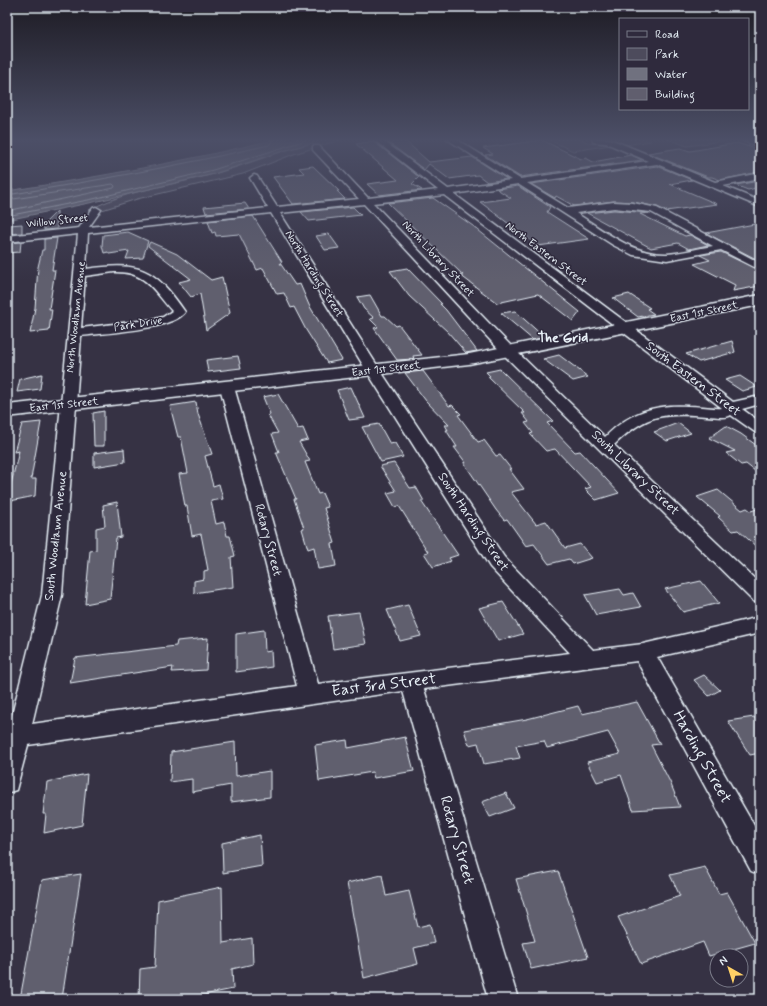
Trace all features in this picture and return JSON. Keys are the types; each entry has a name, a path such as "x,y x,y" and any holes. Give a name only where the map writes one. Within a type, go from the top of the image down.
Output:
{"street":[{"name":"North Harding Street","path":"259,186 373,370"},
{"name":"North Library Street","path":"353,186 509,352"},
{"name":"North Eastern Street","path":"438,186 625,329"},
{"name":"Willow Street","path":"7,239 367,201 491,186"},
{"path":"527,186 569,211 617,243 637,253 667,257 723,247"},
{"path":"716,186 760,204"},
{"path":"569,211 614,205 633,206 654,210 760,267"},
{"path":"84,230 87,220 96,210"},
{"name":"North Woodlawn Avenue","path":"68,405 84,230"},
{"name":"Park Drive","path":"75,333 155,323 167,320 179,312 150,279 136,270 120,269 81,273"},
{"name":"East 1st Street","path":"7,412 469,359 625,329 760,300"},
{"name":"South Eastern Street","path":"625,329 760,429"},
{"name":"South Library Street","path":"509,352 606,444 760,596"},
{"name":"South Harding Street","path":"373,370 497,562 590,660"},
{"name":"Rotary Street","path":"227,387 310,694"},
{"path":"606,444 629,423 651,413 680,409 725,413 730,407 760,400"},
{"name":"South Woodlawn Avenue","path":"7,782 12,738 52,595 68,405"},
{"name":"East 3rd Street","path":"12,738 310,694 590,660 643,652 760,625"},
{"name":"Harding Street","path":"643,652 760,862"},
{"name":"Rotary Street","path":"411,682 502,999"}],"green space":[{"path":"164,186 192,186 137,199 102,210 89,210 120,197"}],"water":[{"path":"38,186 163,186 7,220 7,191"}],"building":[{"path":"280,186 334,186 345,199 293,204"},
{"path":"369,186 415,186 422,190 379,195"},
{"path":"518,186 550,207 547,212 589,239 538,246 480,202 511,198 497,189"},
{"path":"534,186 675,186 717,204 666,211 657,207 633,202 614,201 574,206 556,196 555,198"},
{"path":"737,186 760,186 760,187 748,190"},
{"path":"433,198 473,226 580,312 573,321 538,294 497,303 460,275 463,275 388,203"},
{"path":"245,203 249,209 206,213 204,207"},
{"path":"353,207 361,215 309,221 301,212"},
{"path":"614,210 649,213 640,214 685,236 690,235 708,245 689,249 678,243 651,248 587,213"},
{"path":"57,211 57,229 44,230 44,224"},
{"path":"253,216 282,262 280,263 295,285 300,284 309,305 342,360 327,363 306,330 294,307 291,308 284,293 277,294 263,268 257,270 239,234 216,236 215,232 212,233 208,221"},
{"path":"760,223 760,261 706,233"},
{"path":"22,224 22,233 7,234 9,225"},
{"path":"128,232 148,241 143,258 126,259 129,251 109,254 108,252 104,253 102,246 103,235"},
{"path":"329,234 339,248 325,250 316,236"},
{"path":"57,238 52,270 55,270 49,309 52,309 49,331 30,333 35,308 38,267 42,250 44,250 44,239"},
{"path":"21,242 20,252 7,253 7,243"},
{"path":"150,242 177,254 211,280 222,277 230,313 206,330 200,294 191,297 179,282 191,279 148,246"},
{"path":"721,252 760,271 760,286 733,291 735,285 694,264 710,260 700,255"},
{"path":"407,268 442,304 440,304 477,351 466,353 448,332 409,296 390,271"},
{"path":"629,294 650,308 647,309 654,314 638,317 613,298"},
{"path":"370,295 382,316 385,316 396,326 399,325 422,355 413,356 414,359 397,360 374,328 378,327 370,319 374,318 364,309 357,297"},
{"path":"515,311 544,337 533,340 501,313"},
{"path":"732,341 735,352 699,362 686,354"},
{"path":"559,355 588,377 573,381 543,359"},
{"path":"238,356 241,368 208,372 206,360"},
{"path":"500,369 553,421 547,423 575,452 580,451 619,493 596,500 585,489 591,487 555,449 546,451 530,434 533,433 525,423 529,422 522,413 525,413 488,377 490,376 486,372"},
{"path":"423,371 449,406 452,405 461,414 458,415 478,442 484,440 496,456 500,455 511,469 509,469 524,489 511,492 536,524 546,521 565,548 580,544 592,558 573,564 569,559 549,564 534,544 526,546 507,519 504,520 496,510 464,463 466,463 454,447 457,447 446,430 448,430 445,425 449,425 426,401 405,373"},
{"path":"42,374 40,389 17,392 20,379"},
{"path":"740,376 757,387 742,391 725,380"},
{"path":"351,387 365,418 349,420 337,390"},
{"path":"278,394 298,429 303,428 308,440 299,442 310,461 305,462 318,494 322,493 328,507 324,508 335,543 332,544 336,566 318,569 314,547 308,549 302,529 304,528 294,499 296,499 276,452 279,452 272,434 278,433 268,415 270,414 263,397"},
{"path":"196,402 198,414 212,454 205,456 213,486 219,484 223,499 211,501 216,524 224,522 227,536 230,536 235,556 231,557 233,587 194,593 194,581 204,579 204,571 208,570 201,534 192,536 187,506 185,506 179,474 188,473 181,437 178,437 170,406"},
{"path":"104,411 104,446 94,446 93,413"},
{"path":"41,422 31,479 36,479 35,496 10,501 11,484 19,451 14,452 22,424"},
{"path":"678,423 691,433 667,441 654,432"},
{"path":"379,424 390,444 395,443 403,457 381,462 362,427"},
{"path":"726,426 741,434 760,448 760,475 746,464 741,465 726,453 735,451 709,438"},
{"path":"124,449 125,462 94,467 94,453"},
{"path":"394,463 410,488 416,487 424,501 421,501 458,555 449,558 451,561 433,567 424,553 428,552 399,506 395,507 387,493 396,491 380,466"},
{"path":"718,490 742,510 747,508 751,511 760,508 760,550 738,530 733,531 718,517 720,516 697,497"},
{"path":"117,502 121,537 116,538 110,599 85,604 90,551 96,550 96,528 105,526 103,505"},
{"path":"701,581 719,603 683,612 665,589"},
{"path":"620,589 624,595 633,593 641,607 596,615 585,595"},
{"path":"503,602 523,634 498,641 479,608"},
{"path":"408,605 421,636 400,641 387,610"},
{"path":"359,612 366,644 333,649 328,616"},
{"path":"264,630 265,652 271,651 272,667 236,672 236,634"},
{"path":"208,638 206,670 172,672 173,667 70,683 75,658 176,646 177,641"},
{"path":"704,675 720,690 709,696 694,680"},
{"path":"637,702 660,744 651,745 670,782 680,807 633,810 621,775 597,782 587,762 620,754 608,732 547,748 544,741 516,746 520,758 484,764 478,743 469,745 464,730 527,719 578,706 582,714"},
{"path":"754,717 760,726 760,753 750,755 728,721"},
{"path":"405,737 414,771 374,778 372,772 319,781 315,745 347,740 348,748"},
{"path":"235,742 236,776 270,771 270,797 231,802 231,785 192,792 192,779 170,782 171,752"},
{"path":"87,774 82,825 44,833 46,814 43,814 47,782"},
{"path":"506,793 514,808 490,817 482,802"},
{"path":"260,835 262,866 223,873 222,843"},
{"path":"705,867 719,894 727,892 755,943 737,948 709,948 709,956 703,942 641,964 618,917 680,896 670,875"},
{"path":"558,871 588,957 531,969 523,943 535,941 516,879"},
{"path":"81,874 62,999 20,999 42,880"},
{"path":"382,875 386,896 409,891 418,927 430,924 434,943 414,948 418,964 364,978 347,883"},
{"path":"222,887 223,943 252,938 253,964 232,969 233,989 184,999 139,999 140,969 155,967 158,900"}],"district":[{"name":"The Grid","path":"563,338"}]}
